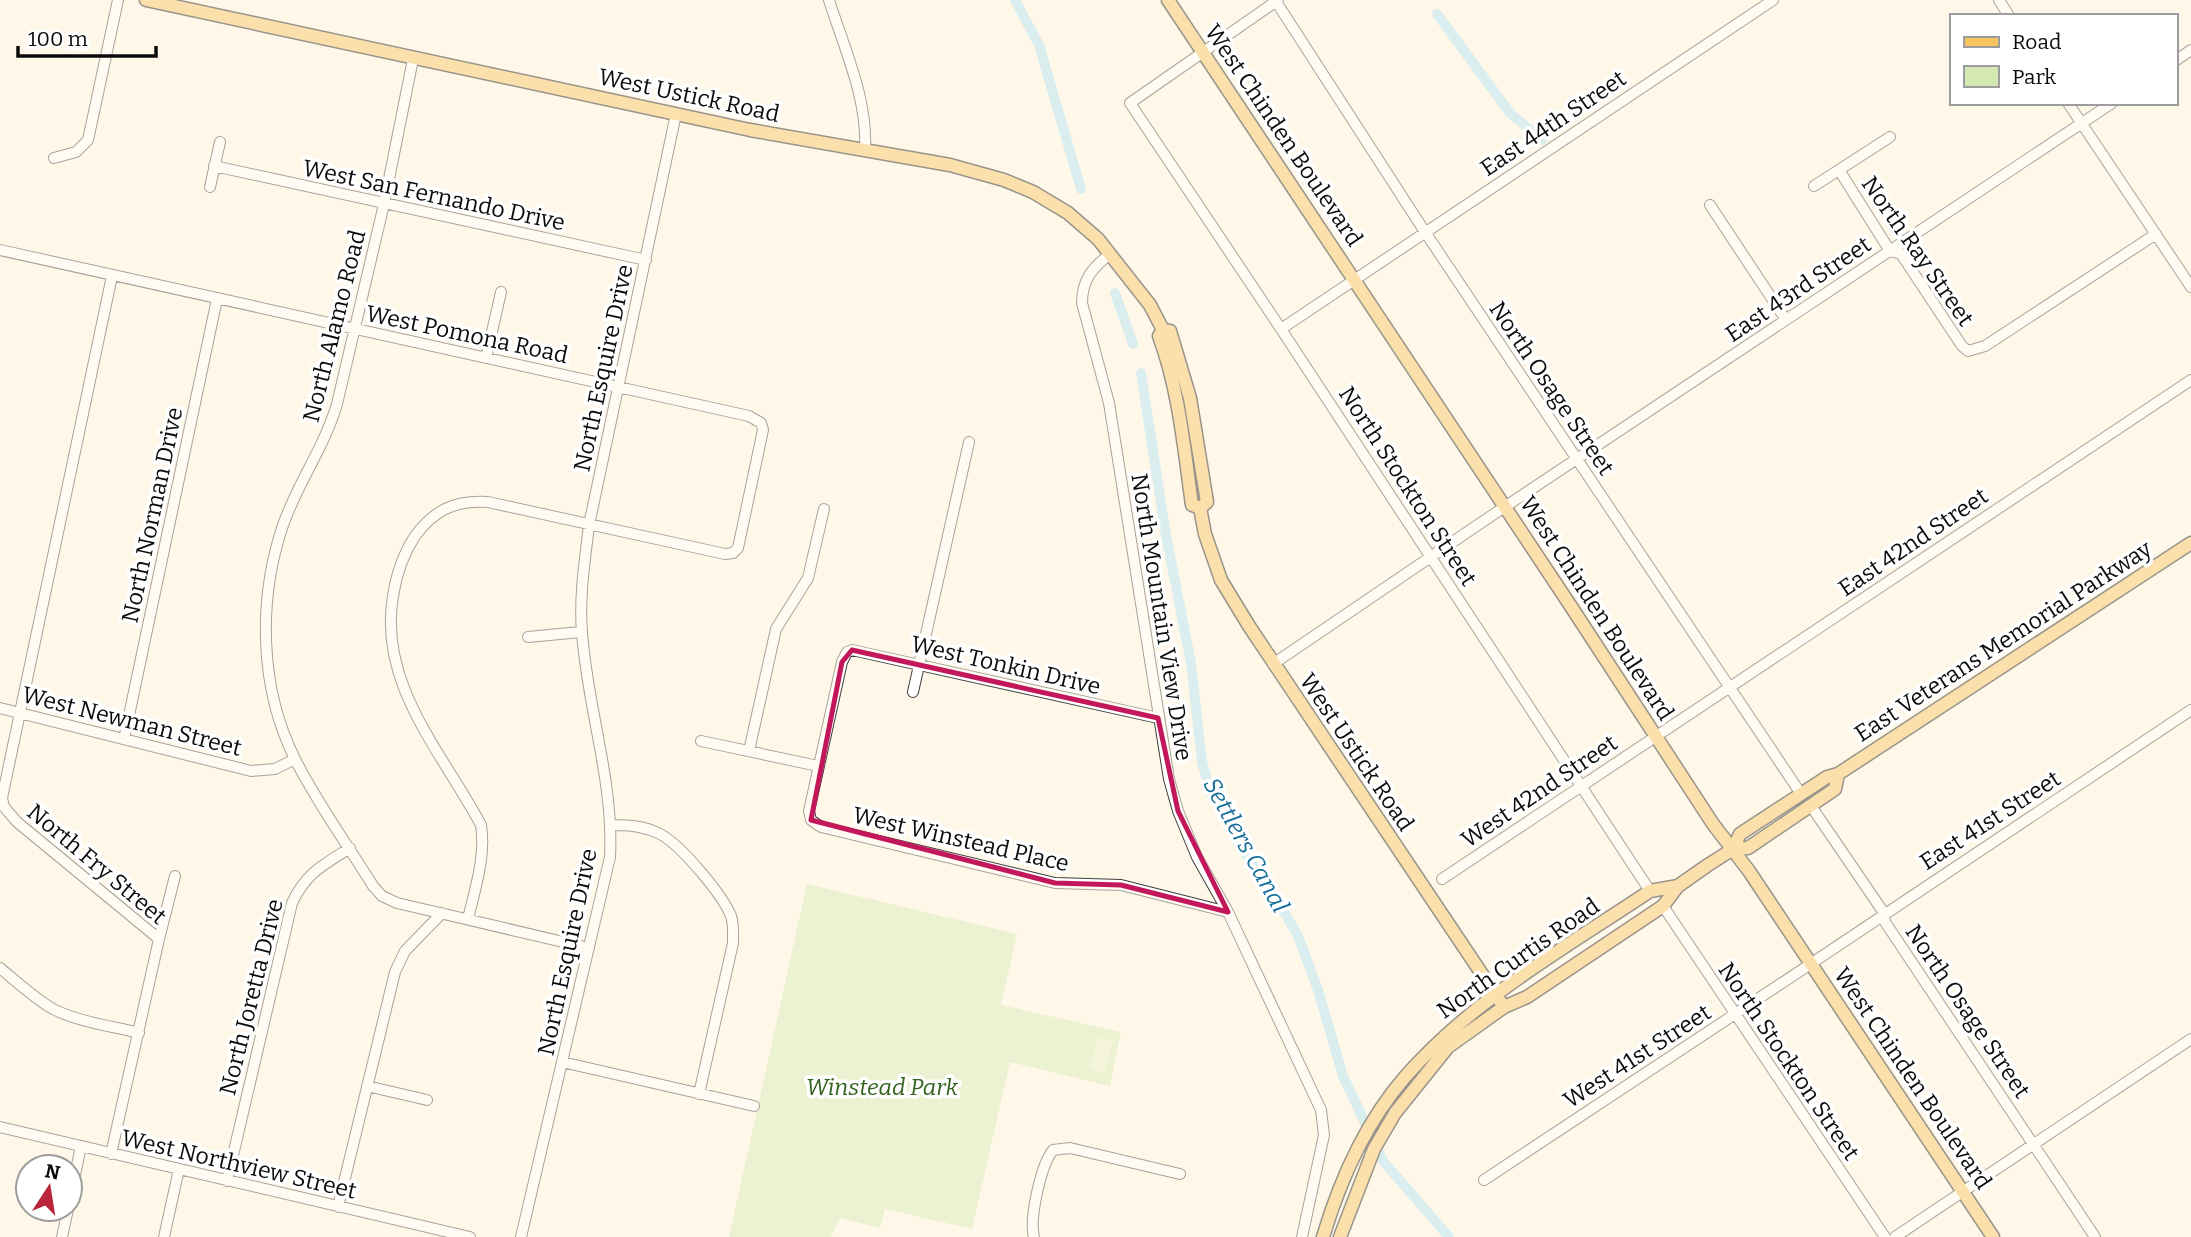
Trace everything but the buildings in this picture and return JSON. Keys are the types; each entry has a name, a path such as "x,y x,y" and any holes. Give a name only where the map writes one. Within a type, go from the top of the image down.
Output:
{"main road":[{"name":"West Ustick Road","path":"146,0 676,114 979,171 1033,192 1068,213 1098,239 1150,305 1163,330 1159,336 1168,359 1177,400 1192,505 1200,508 1205,534 1221,580 1273,664 1504,1007"},
{"name":"West Chinden Boulevard","path":"1168,0 1713,824 1811,963 1993,1237"},
{"name":"East Veterans Memorial Parkway","path":"1838,774 1835,789 1748,848 1733,849 1740,834 1827,777 1838,774 2191,542"},
{"name":"North Curtis Road","path":"1322,1237 1349,1167 1389,1110 1448,1046 1504,1007 1527,997 1662,906 1678,886 1733,849"},
{"name":"North Curtis Road","path":"1340,1237 1404,1078 1447,1033 1494,995 1650,891 1678,886"}],"street":[{"path":"54,158 76,152 88,139 118,0"},
{"path":"829,0 863,106 865,150"},
{"path":"1203,51 1276,0"},
{"name":"North Osage Street","path":"1276,0 1425,232 1801,794"},
{"name":"East 44th Street","path":"1281,329 1773,0"},
{"name":"North Stockton Street","path":"1203,51 1130,103 1650,891"},
{"name":"North Alamo Road","path":"413,59 384,204 330,430 299,487 272,559 265,628 273,694 283,732 295,759 382,896 397,903 589,948"},
{"path":"2069,105 2191,287"},
{"name":"East 43rd Street","path":"1273,664 2109,105"},
{"name":"North Esquire Drive","path":"521,1237 610,857 612,825 582,632 581,588 589,525 676,114"},
{"path":"1814,186 1890,137"},
{"path":"210,187 220,142"},
{"name":"West San Fernando Drive","path":"214,166 646,260"},
{"name":"North Ray Street","path":"1839,170 1890,251 1901,254 1968,351 1985,346 2156,234"},
{"path":"1710,205 1786,320"},
{"name":"West Pomona Road","path":"0,250 749,416 761,423 763,430 738,548 733,553 725,554 589,525"},
{"name":"North Mountain View Drive","path":"1110,254 1094,267 1088,276 1082,288 1082,303 1109,404 1169,779 1197,857 1228,912 1321,1110 1324,1135 1302,1237"},
{"name":"North Fry Street","path":"111,1154 159,939 17,822 4,807 3,789 112,276"},
{"path":"486,358 501,292"},
{"name":"North Norman Drive","path":"124,739 217,299"},
{"name":"East 42nd Street","path":"1657,736 2191,380"},
{"path":"914,692 969,442"},
{"path":"468,919 481,856 481,825 412,709 397,674 390,631 396,581 411,542 425,523 453,504 488,502 589,525"},
{"path":"749,751 776,629 808,578 824,509"},
{"path":"528,636 582,632"},
{"name":"West Tonkin Drive","path":"818,765 842,662 846,652 856,649 1158,718"},
{"name":"West Newman Street","path":"0,708 251,771 275,769 295,759"},
{"name":"East 41st Street","path":"1811,963 2191,710"},
{"name":"West 42nd Street","path":"1443,879 1657,736"},
{"path":"701,741 818,765"},
{"name":"West Winstead Place","path":"818,765 809,811 811,820 821,827 1055,883 1121,886 1228,912"},
{"name":"North Osage Street","path":"1811,806 2095,1237"},
{"path":"612,825 634,825 672,841 723,901 732,919 733,943 699,1094"},
{"name":"North Joretta Drive","path":"227,1181 292,903 300,885 314,870 350,848"},
{"path":"159,939 175,876"},
{"name":"North Stockton Street","path":"1662,906 1885,1237"},
{"path":"338,1207 395,972 405,951 442,913"},
{"name":"West 41st Street","path":"1484,1180 1811,963"},
{"path":"0,968 40,1001 56,1010 139,1033"},
{"path":"1895,1237 2191,1039"},
{"path":"562,1062 754,1106"},
{"path":"367,1086 427,1100"},
{"name":"West Northview Street","path":"0,1127 444,1234 470,1237"},
{"path":"80,1153 81,1146"},
{"path":"1034,1237 1033,1219 1045,1165 1053,1150 1070,1149 1180,1174"},
{"path":"164,1237 179,1169"}],"highlighted area":[{"path":"852,650 1158,718 1178,811 1228,912 1121,885 1055,883 811,820 842,662"}],"green space":[{"name":"Winstead Park","path":"807,884 1017,934 1001,1005 1121,1032 1110,1086 1010,1062 972,1229 885,1209 880,1228 840,1218 831,1237 729,1237"},
{"path":"1098,1037 1113,1041 1105,1073 1090,1069"}],"waterway":[{"name":"Settlers Canal","path":"1015,0 1039,45 1081,189"},
{"path":"1437,14 1510,113 1542,140"},
{"name":"Settlers Canal","path":"1115,293 1133,344"},
{"name":"Settlers Canal","path":"1141,373 1166,535 1191,663 1202,762 1211,793 1239,845 1298,936 1318,990 1343,1076 1383,1161 1449,1237"}]}
